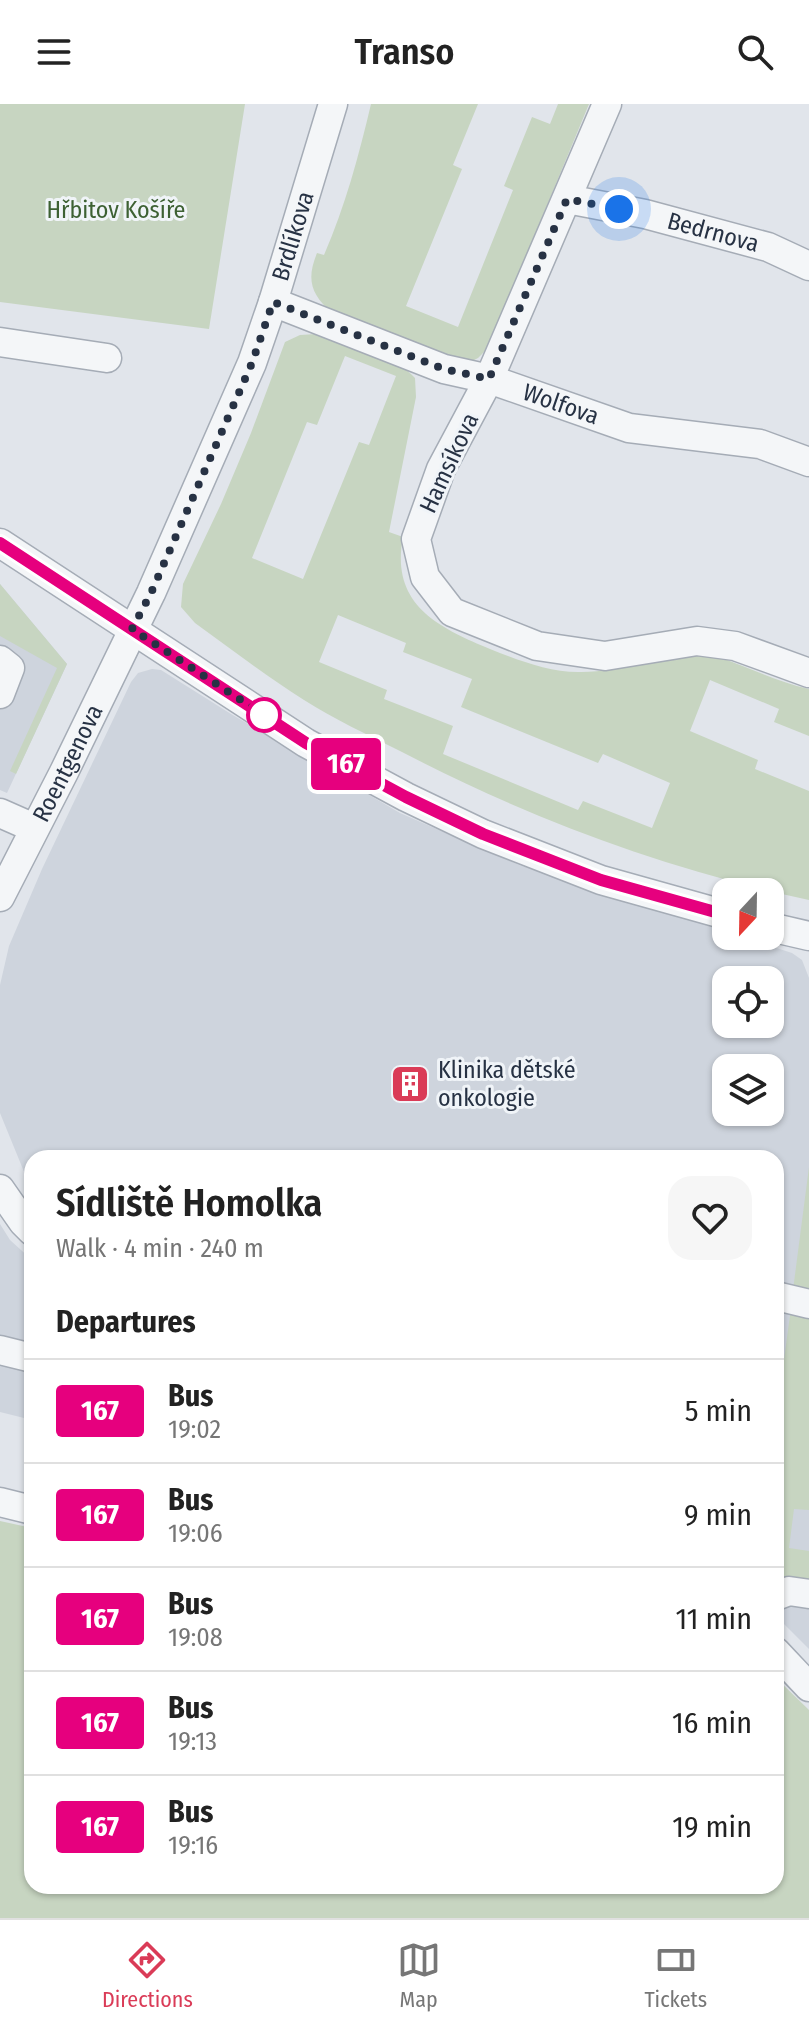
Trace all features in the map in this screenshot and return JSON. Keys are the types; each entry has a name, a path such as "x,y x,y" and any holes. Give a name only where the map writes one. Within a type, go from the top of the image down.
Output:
{"street":[{"name":"Brdlíkova","path":"132,629 151,593 252,363 333,104"},
{"name":"Hamsíkova","path":"607,104 489,379 441,469 416,539 425,577 452,612 537,646 605,656 697,641 735,646 809,673"},
{"name":"Bedrnova","path":"567,199 645,214 768,247 809,266"},
{"name":"Wolfova","path":"273,302 444,369 489,379 629,428 760,444 809,462"},
{"path":"0,342 107,358"},
{"path":"0,543 306,743 432,810 483,834 601,880 712,911"},
{"name":"Roentgenova","path":"0,897 132,629"},
{"path":"0,660 10,668 0,694"},
{"path":"0,813 34,828"},
{"path":"784,930 809,936"},
{"path":"0,1189 24,1223"},
{"path":"784,1298 809,1304"},
{"path":"0,1350 24,1356"},
{"path":"0,1502 24,1508"},
{"path":"784,1593 809,1594"},
{"path":"784,1660 809,1687"}],"shaded area":[{"path":"0,584 67,664 7,793 0,790"},
{"path":"161,670 400,813 519,865 712,927 712,950 783,950 802,960 809,978 809,1649 784,1624 784,1150 24,1150 24,1172 0,1113 0,985 9,946 131,682 138,673"},
{"path":"0,1224 10,1240 24,1253 24,1418 0,1412"}],"green space":[{"name":"Hřbitov Košíře","path":"0,104 245,104 209,329 0,302"},
{"path":"371,104 478,104 453,165 462,169 406,306 458,327 513,190 504,186 532,117 550,124 558,104 589,104 488,348 464,365 332,313 312,286 317,253 324,255 339,218"},
{"path":"316,334 383,357 415,378 416,397 389,532 403,537 401,560 404,580 411,596 436,622 490,649 544,668 595,671 678,657 711,655 809,689 809,736 774,722 779,709 710,680 690,731 758,760 755,769 809,791 809,900 784,894 784,878 721,878 702,873 600,839 499,799 315,707 195,623 181,607 183,584 251,433 285,342 300,335","holes":["345,356 396,376 369,445 359,442 303,579 252,558 307,422 317,425","338,615 406,643 403,652 472,679 461,707 598,763 603,754 670,783 652,828 583,801 578,810 443,754 453,726 384,699 387,690 319,662"]},
{"path":"0,584 67,664 16,774 10,771 57,668 0,636"},
{"path":"809,1167 809,1293 793,1290"},
{"path":"791,1308 809,1313 809,1510 794,1509 789,1548 809,1551 809,1588 784,1582 784,1360"},
{"path":"0,1521 24,1526 24,1894 784,1894 784,1686 809,1710 809,1918 0,1918"}],"bus line":[{"name":"167","path":"0,543 306,743 406,797 483,834 601,880 712,911"}],"place":[{"name":"Klinika dětské onkologie","path":"410,1084"}],"route":[{"path":"264,715 132,629 151,593 252,363 273,302 444,369 489,379 567,199 619,209"}]}
